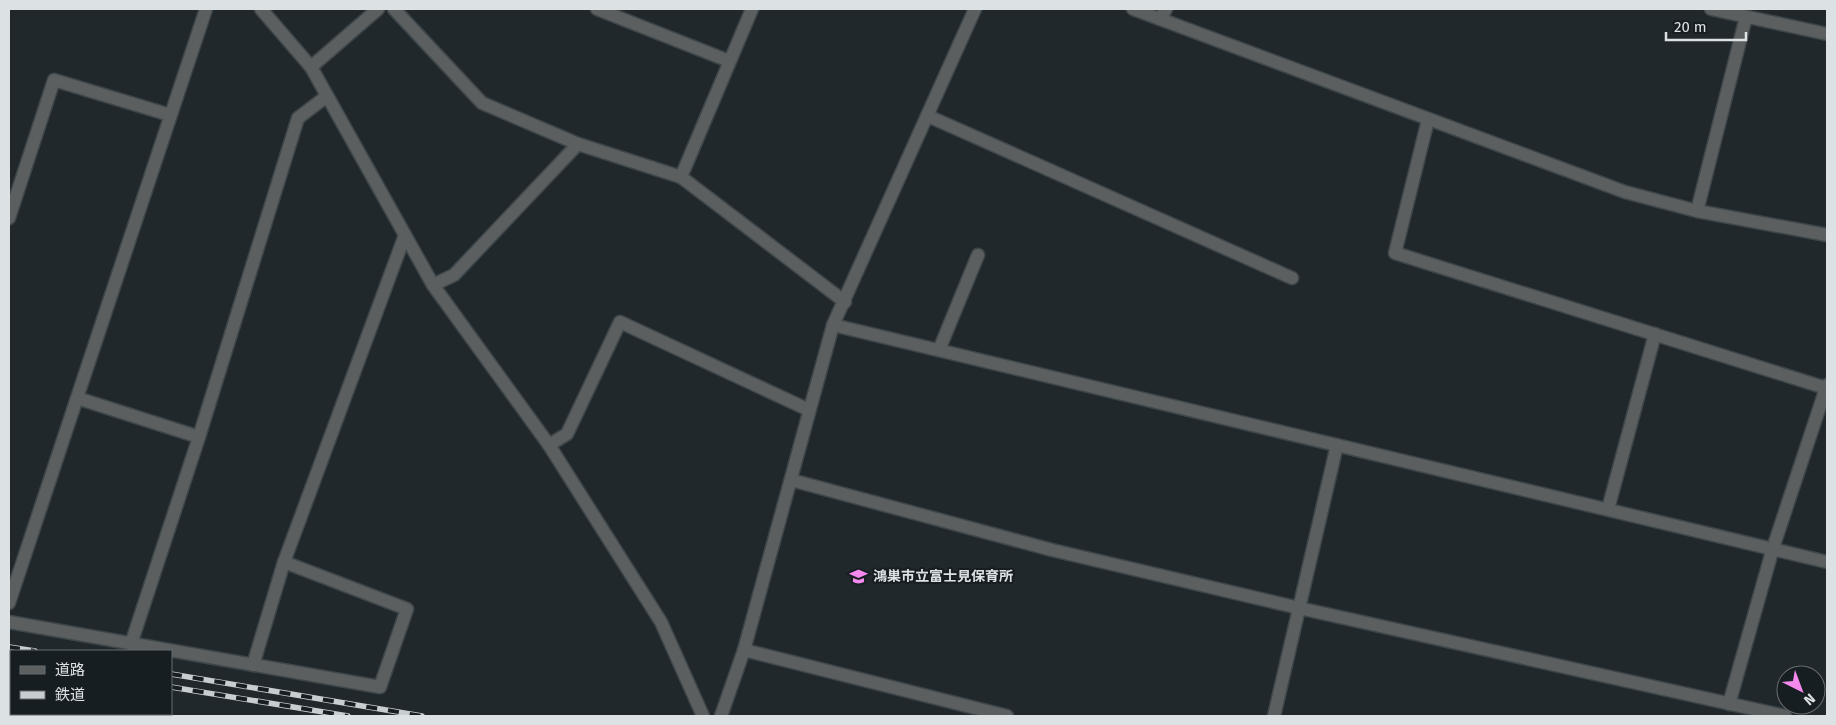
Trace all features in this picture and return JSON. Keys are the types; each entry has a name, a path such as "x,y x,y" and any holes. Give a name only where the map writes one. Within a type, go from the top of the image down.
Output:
{"street":[{"path":"9,603 206,9"},
{"path":"261,9 311,67 433,285 549,445 661,622 703,716"},
{"path":"311,67 378,9"},
{"path":"394,9 482,103 578,144 681,178 845,302"},
{"path":"597,9 729,61"},
{"path":"681,178 752,9"},
{"path":"721,716 744,650 833,325 845,302 975,9"},
{"path":"1133,9 1163,14 1428,120 1625,192 1697,212 1827,235"},
{"path":"1711,9 1827,34"},
{"path":"1697,212 1746,17"},
{"path":"9,218 54,80 170,115"},
{"path":"131,644 199,437 298,118 327,96"},
{"path":"928,116 1292,278"},
{"path":"1428,120 1395,253 1827,386 1773,548 1729,704"},
{"path":"433,285 454,275 578,144"},
{"path":"252,665 284,562 405,235"},
{"path":"939,350 978,255"},
{"path":"549,445 568,434 620,322 809,410"},
{"path":"833,325 1827,562"},
{"path":"1608,509 1655,334"},
{"path":"77,398 199,437"},
{"path":"1274,716 1338,445"},
{"path":"791,480 1052,550 1299,608 1785,716"},
{"path":"172,651 380,687 407,609 284,562"},
{"path":"9,622 166,650"},
{"path":"744,650 1007,716"}],"railway":[{"path":"9,647 28,650"},
{"path":"172,674 422,716"},
{"path":"172,687 348,716"}],"place":[{"name":"鴻巣市立富士見保育所","path":"859,576"}]}
